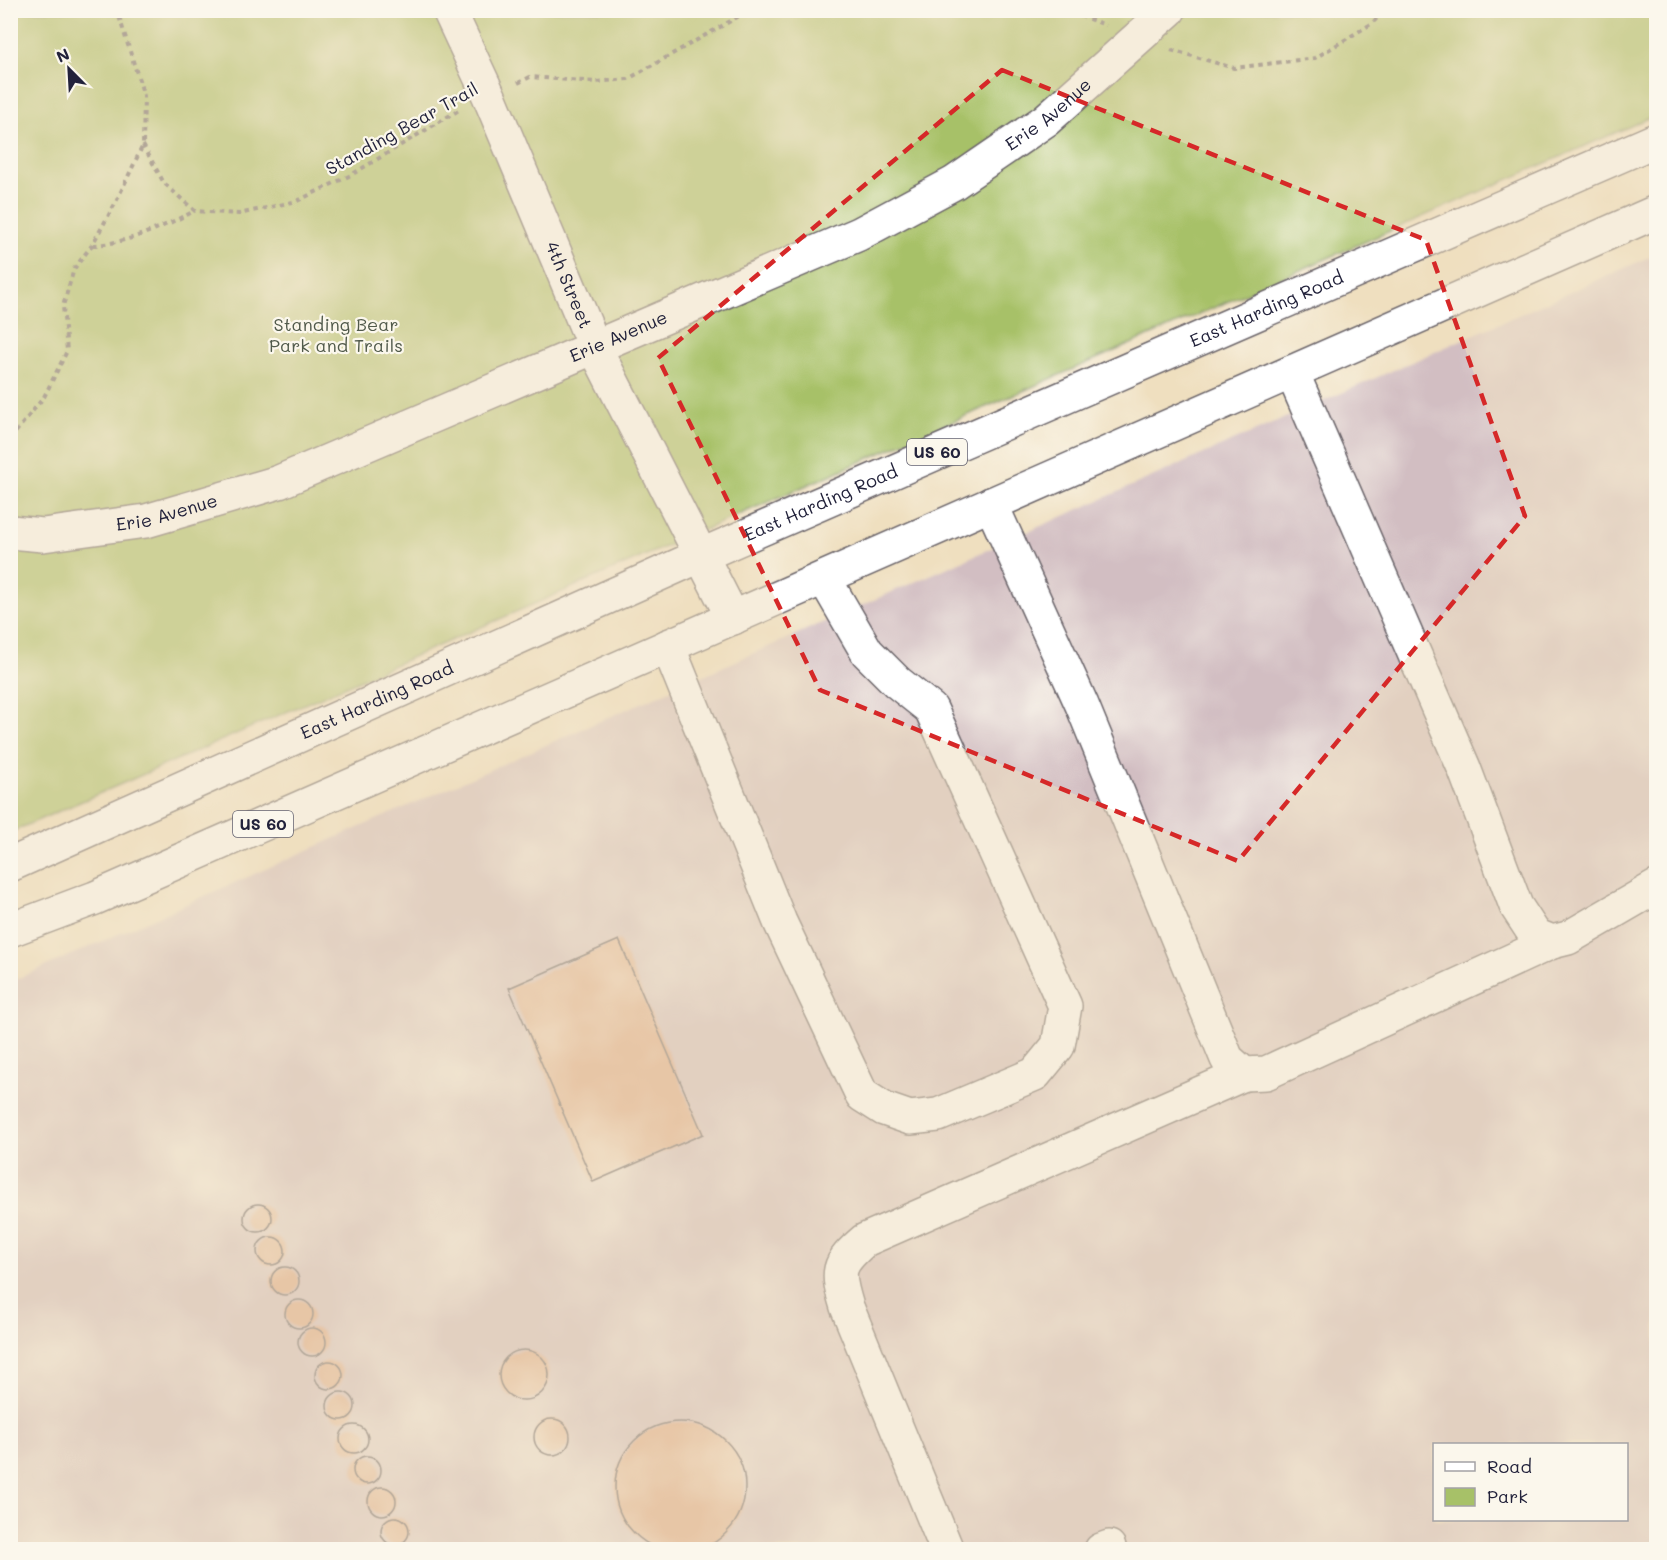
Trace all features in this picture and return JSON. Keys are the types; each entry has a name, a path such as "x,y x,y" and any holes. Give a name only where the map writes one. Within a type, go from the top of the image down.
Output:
{"main road":[{"name":"4th Street","path":"449,10 489,96 595,348 733,618"},
{"name":"Erie Avenue","path":"10,532 43,535 146,521 279,482 859,234 954,183 1046,120 1169,10"},
{"name":"East Harding Road","path":"10,865 702,555 1656,140"},
{"name":"US 60","path":"10,930 95,898 1656,212"},
{"path":"1292,372 1464,768 1516,906 1535,935 1552,942"},
{"path":"991,504 1082,705 1227,1059 1244,1074"},
{"path":"668,646 780,922 862,1095 884,1109 910,1118 938,1115 1035,1074 1058,1046 1065,1006 931,709 897,682 867,652 824,578"},
{"path":"947,1550 847,1307 839,1281 844,1259 865,1240 1244,1074 1266,1073 1552,942 1568,938 1656,887"}],"path":[{"path":"10,439 44,397 67,351 63,306 74,269 92,245 116,202 143,145 144,96 117,10"},
{"name":"Standing Bear Trail","path":"92,245 117,244 150,233 195,211 239,214 297,201 351,175 452,113 530,77 596,82 628,79 750,10"},
{"path":"1062,10 1120,29 1144,33 1172,51 1234,68 1315,58 1371,24 1386,10"},
{"path":"143,145 164,183 195,211"}],"highlighted area":[{"path":"1002,70 1426,240 1525,516 1238,861 820,690 658,358"}],"shaded area":[{"path":"1656,254 1656,1549 11,1549 10,982"}],"green space":[{"name":"Standing Bear Park and Trails","path":"11,11 1656,11 1656,115 11,832"}],"building":[{"path":"619,940 703,1134 593,1182 509,988"},
{"path":"258,1204 268,1208 272,1218 268,1228 258,1232 248,1228 244,1218 248,1208"},
{"path":"271,1237 281,1241 285,1251 281,1261 271,1265 261,1261 257,1251 261,1241"},
{"path":"285,1267 295,1271 299,1281 295,1291 285,1295 275,1291 271,1281 275,1271"},
{"path":"299,1300 309,1304 313,1314 309,1324 299,1328 289,1324 285,1314 289,1304"},
{"path":"312,1328 322,1332 326,1342 322,1352 312,1356 302,1352 298,1342 302,1332"},
{"path":"519,1350 529,1350 542,1357 549,1370 549,1380 542,1393 529,1400 519,1400 510,1396 503,1389 499,1380 499,1370 503,1361 510,1354"},
{"path":"329,1361 339,1365 343,1375 339,1385 329,1389 319,1385 315,1375 319,1365"},
{"path":"341,1392 351,1396 355,1406 351,1416 341,1420 331,1416 327,1406 331,1396"},
{"path":"552,1419 565,1424 570,1437 565,1450 552,1455 539,1450 534,1437 539,1424"},
{"path":"680,1422 705,1427 726,1441 740,1462 745,1487 740,1512 726,1533 705,1547 680,1552 655,1547 634,1533 620,1512 615,1487 620,1462 634,1441 655,1427"},
{"path":"354,1425 364,1429 368,1439 364,1449 354,1453 344,1449 340,1439 344,1429"},
{"path":"367,1456 377,1460 381,1470 377,1480 367,1484 357,1480 353,1470 357,1460"},
{"path":"382,1487 392,1491 396,1501 392,1511 382,1515 372,1511 368,1501 372,1491"},
{"path":"395,1517 405,1521 409,1531 405,1541 395,1545 385,1541 381,1531 385,1521"}]}
